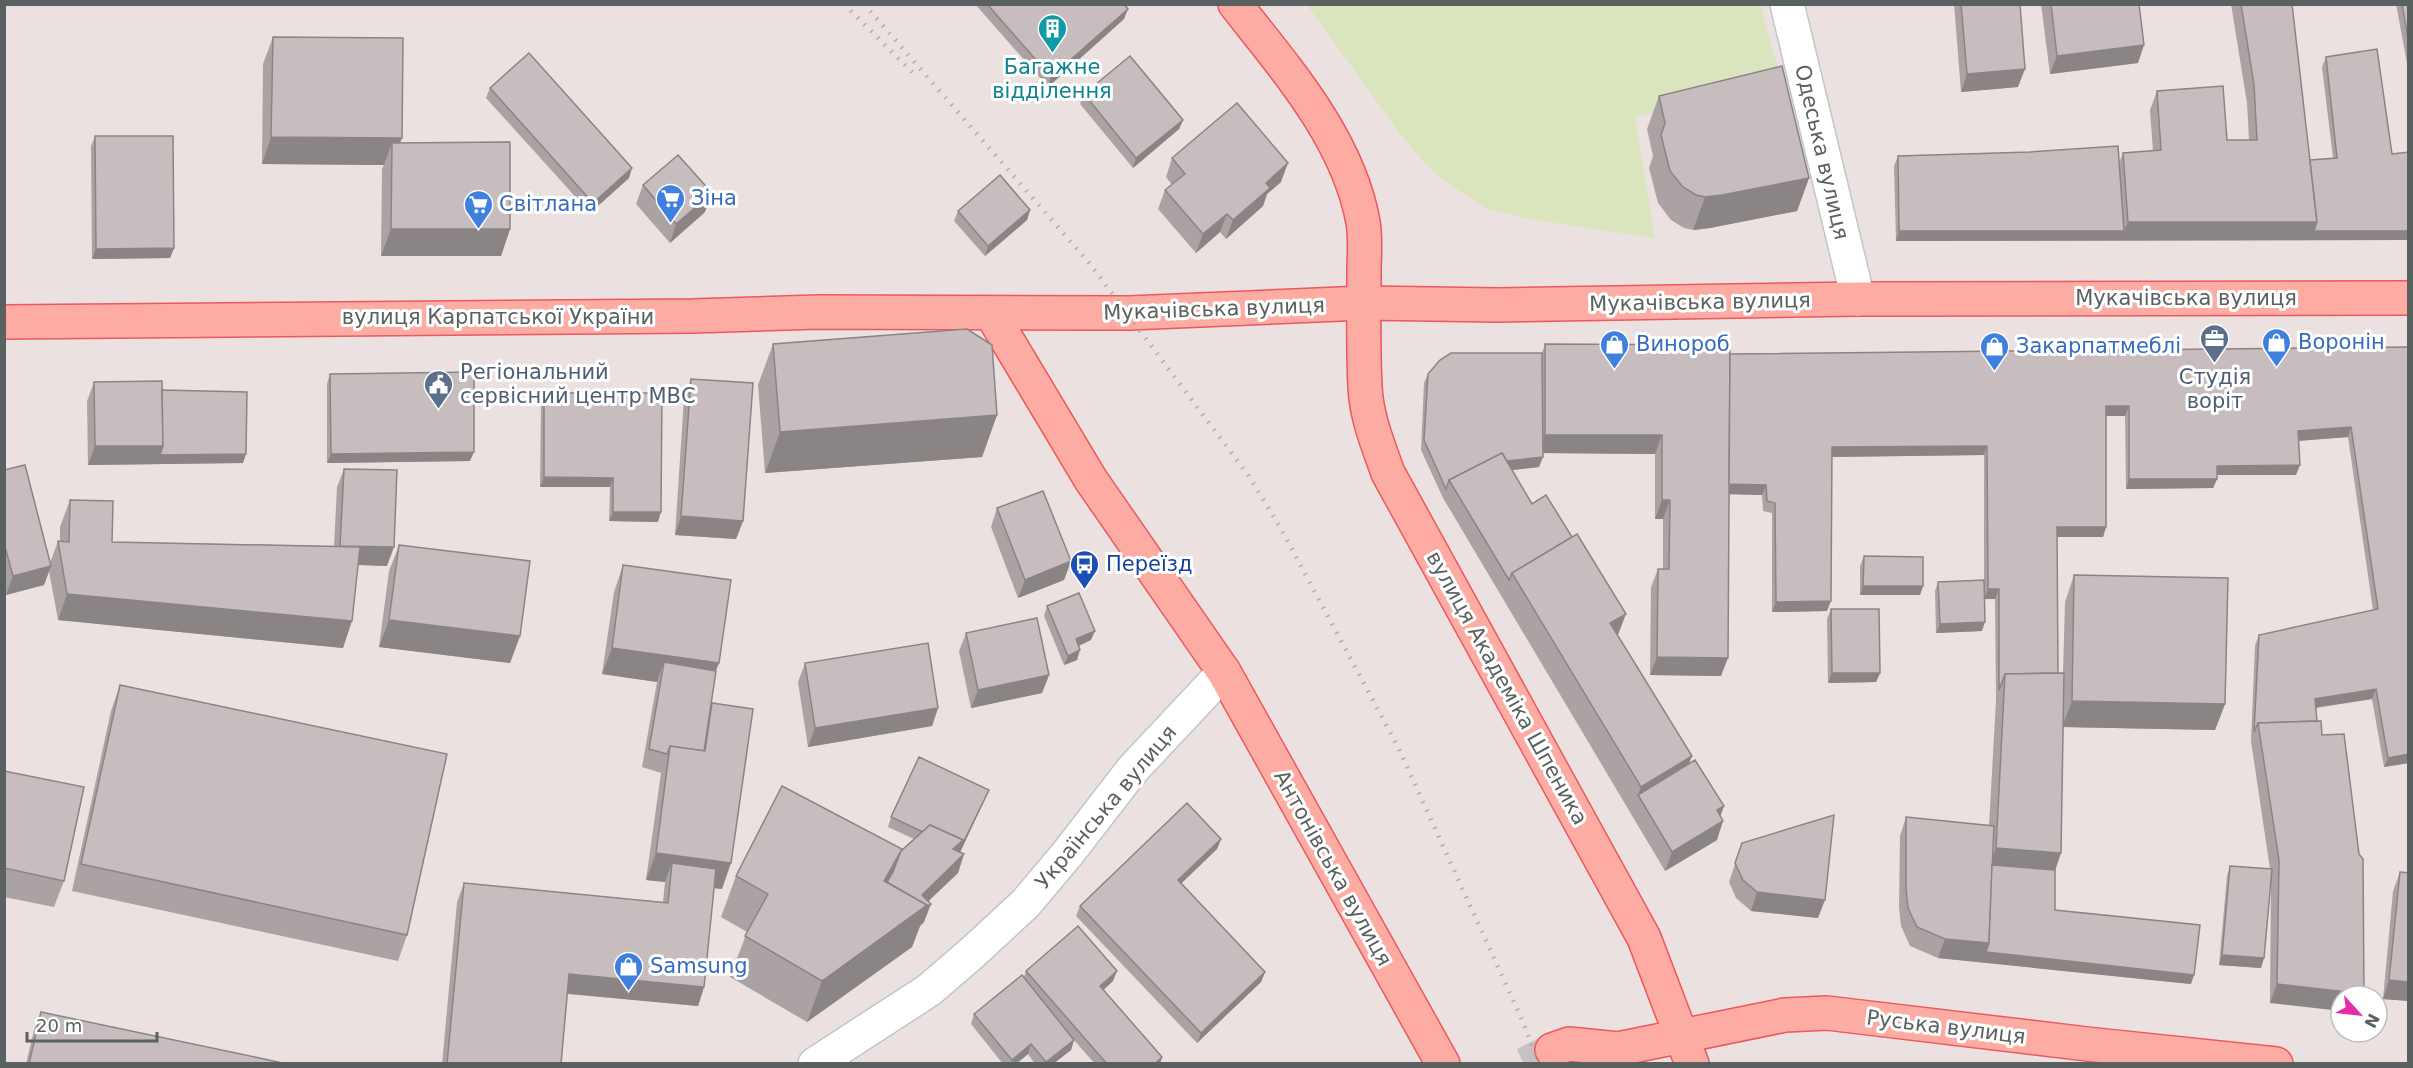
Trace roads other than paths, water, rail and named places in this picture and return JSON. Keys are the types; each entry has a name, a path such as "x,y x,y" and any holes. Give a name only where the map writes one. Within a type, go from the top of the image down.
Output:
{"main road":[{"name":"вулиця Академіка Шпеника","path":"1235,4 1286,69 1320,119 1355,188 1364,224 1365,388 1370,420 1388,473 1644,938 1687,1050"},
{"name":"Мукачівська вулиця","path":"991,313 1129,313 1364,303 1498,305 1858,299 2409,298"},
{"name":"вулиця Карпатської України","path":"4,322 681,316 819,312 991,313"},
{"path":"991,313 1091,480 1224,672"},
{"name":"Антонівська вулиця","path":"1224,672 1443,1064"},
{"name":"Руська вулиця","path":"1552,1050 1569,1044 1613,1056 1687,1050 1785,1015 1827,1013 2276,1064"}],"street":[{"name":"Одеська вулиця","path":"1787,4 1858,299"},
{"name":"Українська вулиця","path":"814,1064 928,990 1018,910 1068,853 1133,769 1224,672"}],"tunnel":[{"path":"1524,1064 1552,1050"}],"railway":[{"path":"844,4 914,74"},
{"path":"864,4 1090,264 1248,475 1280,527 1398,747 1523,1022 1539,1064"}],"place":[{"name":"Багажне відділення","path":"1052,54"},
{"name":"Зіна","path":"670,224"},
{"name":"Світлана","path":"478,230"},
{"name":"Студія воріт","path":"2215,364"},
{"name":"Воронін","path":"2277,368"},
{"name":"Винороб","path":"1615,370"},
{"name":"Закарпатмеблі","path":"1995,372"},
{"name":"Регіональний сервісний центр МВС","path":"439,410"},
{"name":"Переїзд","path":"1085,590"},
{"name":"Samsung","path":"629,992"}]}
